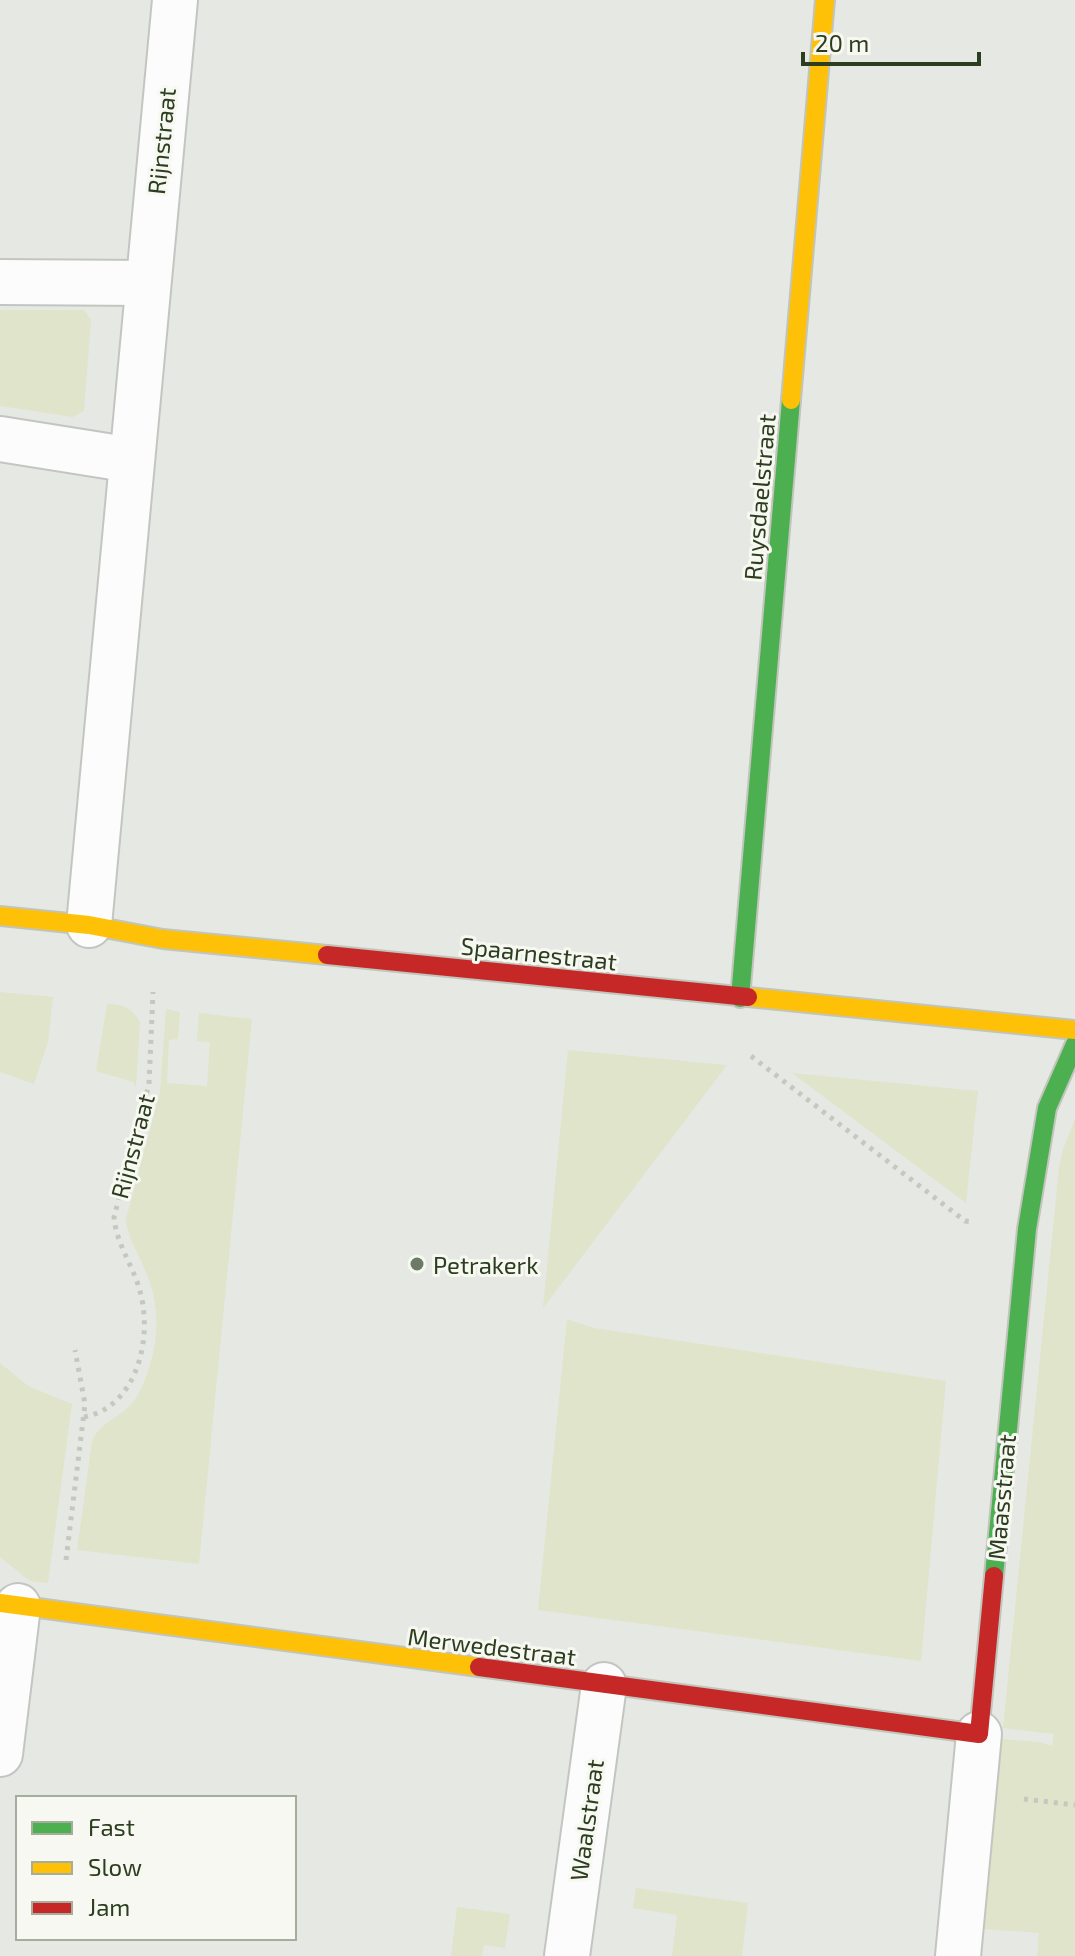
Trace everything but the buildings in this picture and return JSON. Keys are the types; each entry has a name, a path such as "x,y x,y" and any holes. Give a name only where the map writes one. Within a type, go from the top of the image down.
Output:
{"street":[{"name":"Rijnstraat","path":"89,925 175,0"},
{"name":"Ruysdaelstraat","path":"740,998 825,0"},
{"path":"0,282 147,283"},
{"path":"0,439 132,460"},
{"name":"Spaarnestraat","path":"0,916 89,925 156,938 1075,1030"},
{"name":"Maasstraat","path":"958,1956 1027,1229 1047,1108 1075,1044"},
{"path":"0,1754 9,1605"},
{"name":"Merwedestraat","path":"9,1605 979,1734"},
{"name":"Waalstraat","path":"567,1956 604,1685"}],"path":[{"name":"Rijnstraat","path":"84,1417 98,1414 124,1395 133,1377 143,1337 144,1309 139,1287 115,1232 114,1217 149,1084 156,938"},
{"path":"751,1056 965,1221 1027,1229"},
{"path":"62,1613 85,1404 75,1350"}],"green space":[{"path":"0,310 84,310 91,320 84,411 73,417 0,406"},
{"path":"0,992 53,997 48,1042 34,1084 0,1072"},
{"path":"107,1004 126,1008 140,1022 136,1087 133,1082 96,1071"},
{"path":"166,1009 180,1012 178,1039 169,1040 167,1083 207,1086 210,1042 197,1041 199,1013 252,1019 199,1564 77,1550 92,1441 101,1428 127,1408 139,1393 154,1348 155,1302 126,1219 160,1092"},
{"path":"568,1050 727,1065 543,1308"},
{"path":"792,1073 978,1091 966,1203"},
{"path":"1075,1119 1075,1956 1037,1956 1039,1933 984,1929 1002,1739 1052,1746 1054,1734 1003,1728 1059,1168"},
{"path":"567,1319 594,1328 946,1381 921,1661 538,1610"},
{"path":"0,1363 28,1386 72,1404 48,1583 30,1581 0,1557"},
{"path":"636,1888 748,1903 742,1956 672,1956 677,1915 633,1908"},
{"path":"457,1907 510,1914 505,1948 484,1945 482,1956 451,1956"}],"traffic: fast":[{"path":"740,998 791,400"},
{"path":"994,1576 1027,1229 1047,1108 1075,1044"}],"traffic: slow":[{"path":"791,400 825,0"},
{"path":"0,916 89,925 163,939 327,955"},
{"path":"748,997 1075,1030"},
{"path":"0,1603 479,1667"}],"traffic: jam":[{"path":"327,955 748,997"},
{"path":"479,1667 979,1734 994,1576"}],"place":[{"name":"Petrakerk","path":"417,1264"}]}
